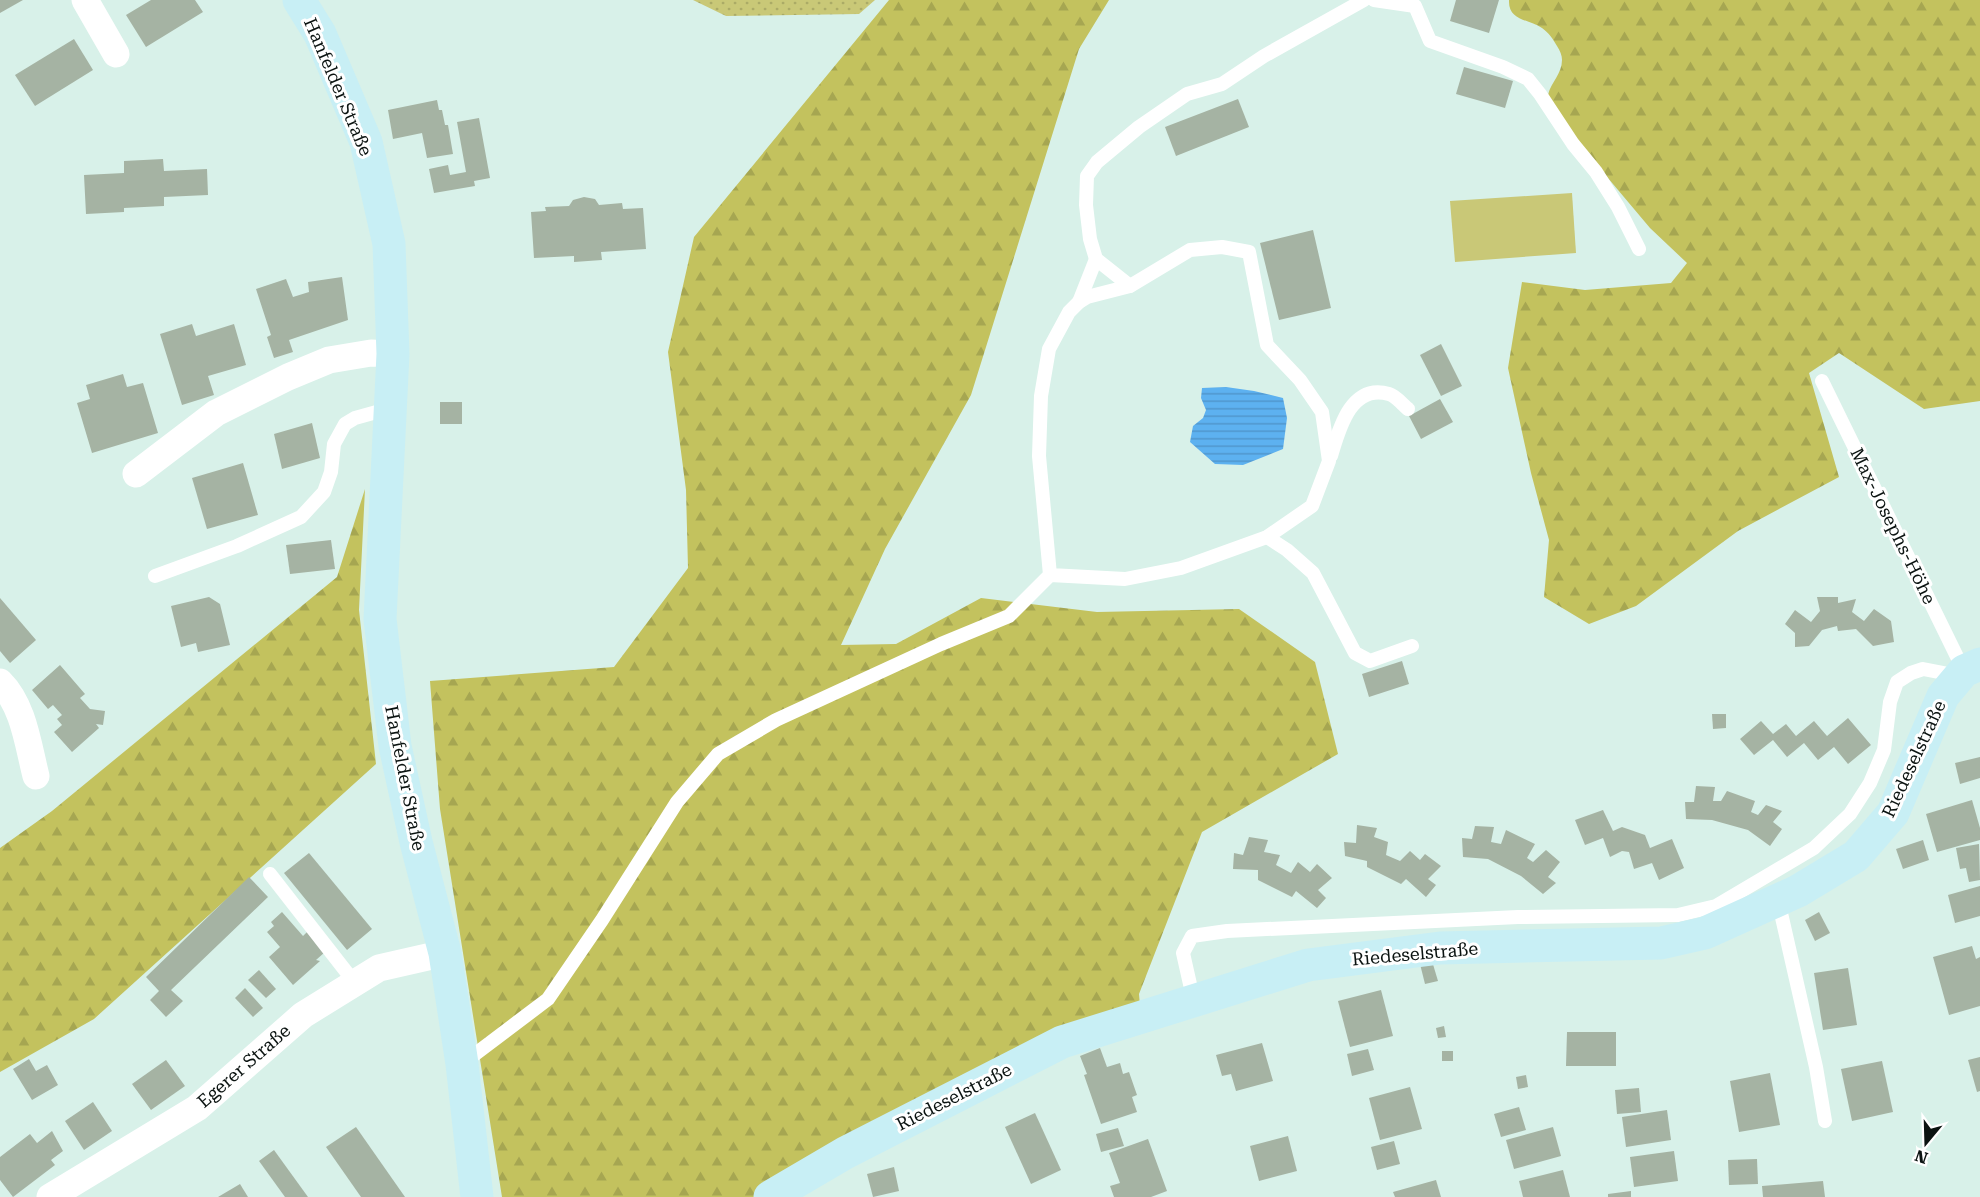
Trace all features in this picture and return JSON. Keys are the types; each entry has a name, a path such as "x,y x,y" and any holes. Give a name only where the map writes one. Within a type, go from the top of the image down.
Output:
{"street":[{"path":"85,0 116,54"},
{"name":"Hanfelder Straße","path":"299,0 320,34 366,142 389,244 393,354 380,619 395,746 416,842 445,953 462,1064 477,1197"},
{"path":"136,474 216,413 288,377 329,360 371,353 393,354"},
{"name":"Riedeselstraße","path":"770,1197 845,1153 1062,1042 1308,965 1429,949 1661,943 1705,933 1798,891 1856,856 1893,813 1943,696 1968,670"},
{"path":"0,682 20,715 36,776"},
{"name":"Egerer Straße","path":"50,1197 197,1107 303,1016 379,968 445,953"}],"lane":[{"path":"1130,286 1096,259 1090,239 1086,205 1087,176 1097,162 1139,127 1187,94 1222,84 1264,56 1364,0"},
{"path":"1374,0 1415,6 1430,41 1503,67 1528,79 1573,144 1596,172 1618,207 1639,249"},
{"path":"1050,575 1039,456 1041,396 1049,349 1069,312 1079,302 1087,297 1130,286 1190,250 1222,247 1249,252 1267,345 1300,380 1322,412 1329,460"},
{"path":"1079,302 1096,259"},
{"name":"Max-Josephs-Höhe","path":"1822,381 1968,670"},
{"path":"462,1064 548,999 602,920 677,802 718,754 786,716 941,644 1009,616 1050,575 1125,579 1181,568 1267,537 1312,506 1342,421 1353,403 1371,393 1391,394 1408,409"},
{"path":"155,576 237,546 301,517 324,492 331,472 334,444 345,424 355,418 391,408"},
{"path":"1267,537 1287,550 1314,573 1354,653 1370,661 1412,646"},
{"path":"1194,1002 1183,953 1192,936 1227,931 1518,917 1678,915 1716,906 1814,848 1850,814 1870,783 1884,750 1890,702 1897,682 1923,669 1968,670"},
{"path":"270,874 355,983"},
{"path":"1778,900 1826,1121"}],"shaded area":[{"path":"693,0 875,0 859,14 726,16"},
{"path":"1572,193 1576,253 1455,262 1450,201"}],"green space":[{"path":"889,0 1109,0 1079,49 971,395 885,549 841,645 896,644 981,598 1097,612 1239,609 1315,662 1338,754 1202,832 1139,994 1141,1018 770,1197 502,1197 440,809 430,681 614,667 688,568 686,490 668,352 694,237"},
{"path":"1509,0 1980,0 1980,401 1924,409 1839,353 1809,373 1839,477 1738,531 1636,606 1589,624 1544,597 1549,540 1531,473 1508,368 1522,282 1585,290 1671,283 1687,263 1650,228 1581,146 1548,95 1562,65 1560,51 1544,30 1512,12"},
{"path":"365,489 359,610 376,764 94,1019 0,1072 0,848 52,811 337,577"}],"water":[{"path":"1226,387 1283,398 1287,418 1283,449 1243,465 1215,464 1190,442 1193,426 1203,418 1206,410 1201,398 1202,388"}],"building":[{"path":"0,0 23,0 0,13"},
{"path":"151,0 195,0 203,12 146,47 126,15"},
{"path":"1456,0 1499,0 1489,33 1450,21"},
{"path":"74,39 93,70 35,106 15,75"},
{"path":"1464,67 1513,81 1505,108 1456,94"},
{"path":"1238,99 1249,127 1176,156 1165,127"},
{"path":"437,100 445,125 448,125 453,154 427,158 422,133 393,139 388,110"},
{"path":"479,118 490,178 474,181 475,186 434,193 429,169 448,165 450,175 466,172 457,122"},
{"path":"163,159 164,171 207,169 208,195 164,197 164,206 124,208 124,212 86,214 84,175 124,173 124,161"},
{"path":"584,197 595,199 599,205 622,203 623,209 643,208 646,249 601,252 602,260 574,262 574,256 534,258 531,212 546,211 545,207 569,206 573,200"},
{"path":"1313,230 1331,308 1279,320 1260,243"},
{"path":"342,277 348,320 289,340 293,352 274,358 267,337 271,335 256,289 286,279 293,297 309,292 308,282"},
{"path":"192,324 196,336 234,324 246,365 208,376 214,395 182,405 160,334"},
{"path":"1441,344 1462,386 1441,396 1420,355"},
{"path":"123,374 127,387 143,383 158,433 92,453 77,403 90,399 86,385"},
{"path":"1440,399 1453,422 1421,439 1409,416"},
{"path":"440,402 462,402 462,424 440,424"},
{"path":"312,423 320,458 282,469 274,434"},
{"path":"243,463 258,515 207,529 192,478"},
{"path":"331,540 335,569 290,574 286,545"},
{"path":"209,597 220,604 230,645 198,652 196,643 181,647 171,606"},
{"path":"1817,597 1838,597 1838,603 1856,599 1852,612 1864,621 1874,609 1891,621 1894,642 1873,646 1856,629 1838,631 1837,626 1822,630 1809,646 1795,647 1795,633 1785,624 1795,610 1811,622 1820,611"},
{"path":"0,598 36,640 10,663 0,651"},
{"path":"1402,661 1409,684 1369,697 1362,674"},
{"path":"60,665 85,694 80,698 90,709 105,711 103,725 96,724 99,728 72,752 54,732 62,725 57,719 62,715 53,705 48,709 32,690"},
{"path":"1712,714 1726,714 1726,728 1713,729"},
{"path":"1848,718 1871,745 1848,764 1834,747 1818,760 1804,743 1787,757 1773,740 1754,755 1740,739 1761,721 1773,734 1786,724 1796,736 1814,721 1827,736"},
{"path":"1980,757 1980,778 1960,784 1955,763"},
{"path":"1696,786 1715,787 1713,801 1721,801 1727,791 1755,801 1751,812 1758,815 1766,805 1782,811 1773,822 1782,829 1770,846 1748,830 1712,820 1686,819 1685,802 1694,802"},
{"path":"1972,800 1980,828 1980,840 1937,852 1926,814"},
{"path":"1603,810 1613,831 1622,827 1645,835 1650,848 1672,839 1684,868 1659,880 1652,863 1634,869 1629,852 1622,851 1610,857 1603,838 1585,845 1575,820"},
{"path":"1357,825 1377,828 1374,837 1388,842 1386,855 1400,861 1410,851 1420,860 1425,854 1441,866 1428,879 1436,885 1426,897 1406,879 1401,884 1367,867 1367,861 1345,856 1344,842 1356,843"},
{"path":"1475,826 1494,827 1491,842 1501,844 1506,830 1535,844 1527,858 1533,862 1546,850 1560,862 1548,877 1556,883 1543,894 1521,876 1488,859 1463,857 1462,838 1472,839"},
{"path":"1249,837 1268,840 1264,852 1280,855 1276,865 1291,873 1298,862 1310,872 1317,864 1332,878 1318,890 1326,898 1317,908 1296,891 1292,897 1258,880 1258,870 1233,869 1234,853 1243,855"},
{"path":"1923,840 1929,860 1903,869 1896,849"},
{"path":"1979,844 1980,880 1969,882 1966,868 1960,869 1956,848"},
{"path":"309,853 372,929 347,950 284,873"},
{"path":"249,877 268,897 171,990 183,1001 166,1017 150,1000 159,991 146,977"},
{"path":"1980,886 1980,916 1955,923 1948,895"},
{"path":"282,912 303,936 308,931 325,952 316,960 320,961 293,985 269,957 280,947 267,932 274,926 271,922"},
{"path":"1819,912 1830,933 1815,941 1805,920"},
{"path":"1972,946 1976,959 1980,957 1980,1006 1949,1015 1933,957"},
{"path":"1432,961 1438,981 1425,984 1420,964"},
{"path":"1848,968 1857,1025 1823,1030 1814,973"},
{"path":"259,970 276,989 266,998 248,980"},
{"path":"245,988 263,1008 253,1017 235,998"},
{"path":"1381,990 1393,1036 1350,1047 1338,1001"},
{"path":"1444,1026 1446,1037 1438,1038 1436,1028"},
{"path":"1567,1032 1616,1032 1616,1066 1566,1066"},
{"path":"1262,1043 1273,1081 1236,1091 1231,1074 1222,1076 1216,1055"},
{"path":"1100,1048 1107,1067 1120,1063 1123,1074 1129,1072 1137,1095 1132,1097 1137,1112 1101,1124 1080,1056"},
{"path":"1368,1049 1374,1070 1352,1076 1347,1054"},
{"path":"1442,1051 1453,1051 1453,1061 1442,1061"},
{"path":"1980,1057 1980,1091 1977,1092 1968,1060"},
{"path":"29,1059 36,1071 47,1065 58,1085 32,1100 13,1069"},
{"path":"166,1060 185,1086 151,1110 132,1084"},
{"path":"1882,1061 1893,1112 1852,1121 1841,1069"},
{"path":"1770,1073 1780,1125 1739,1132 1730,1081"},
{"path":"1526,1075 1528,1087 1518,1089 1516,1077"},
{"path":"1410,1087 1422,1129 1380,1140 1369,1098"},
{"path":"1639,1088 1641,1112 1617,1114 1615,1090"},
{"path":"93,1102 112,1131 84,1150 65,1121"},
{"path":"1519,1107 1526,1130 1501,1137 1494,1114"},
{"path":"1667,1110 1671,1140 1626,1147 1622,1117"},
{"path":"1035,1113 1061,1170 1031,1184 1005,1127"},
{"path":"356,1127 405,1197 361,1197 326,1147"},
{"path":"1553,1127 1561,1156 1514,1169 1506,1140"},
{"path":"1118,1128 1124,1146 1101,1152 1096,1134"},
{"path":"52,1131 63,1151 51,1160 55,1165 13,1197 0,1180 0,1157 30,1134 37,1143"},
{"path":"1288,1136 1297,1171 1259,1181 1250,1146"},
{"path":"1148,1139 1167,1191 1151,1197 1114,1197 1110,1186 1120,1183 1109,1153"},
{"path":"1394,1141 1400,1164 1377,1170 1371,1147"},
{"path":"274,1150 308,1197 285,1197 259,1161"},
{"path":"1674,1151 1678,1181 1634,1187 1630,1157"},
{"path":"1757,1159 1758,1184 1729,1185 1728,1160"},
{"path":"894,1167 899,1191 873,1197 867,1174"},
{"path":"1563,1170 1570,1197 1523,1197 1519,1181"},
{"path":"1436,1180 1441,1197 1395,1197 1393,1192"},
{"path":"1823,1181 1825,1197 1763,1197 1762,1186"},
{"path":"240,1184 248,1197 218,1197"},
{"path":"1631,1191 1631,1197 1608,1197 1608,1194"}]}
